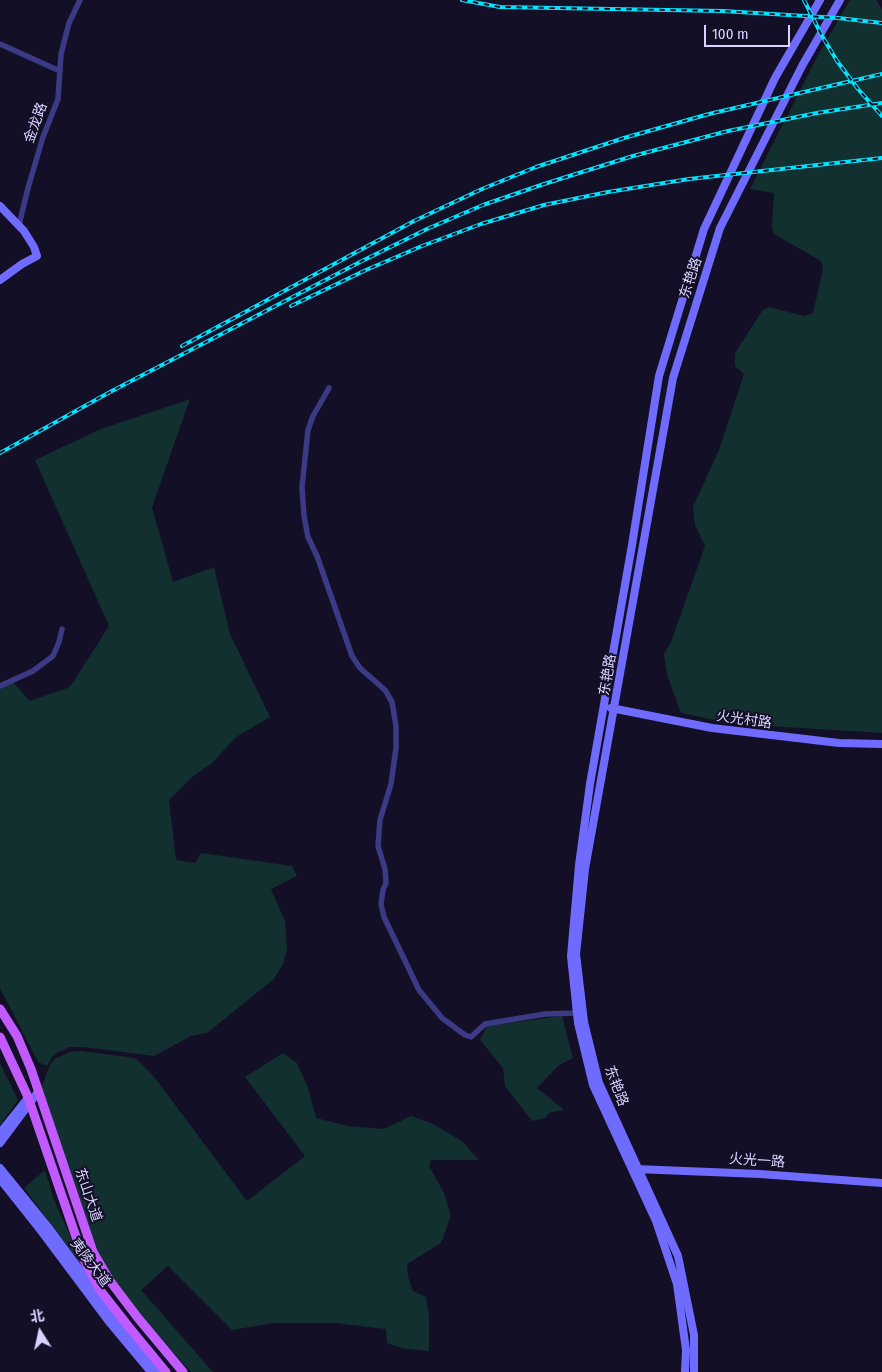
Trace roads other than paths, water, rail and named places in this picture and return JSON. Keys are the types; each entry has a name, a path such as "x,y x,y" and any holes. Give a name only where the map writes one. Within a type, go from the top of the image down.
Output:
{"main road":[{"name":"东艳路","path":"694,1372 694,1336 678,1256 593,1085 577,1013 571,956 577,883 590,784 659,376 704,229 775,78 820,0"},
{"name":"东艳路","path":"685,1372 686,1350 677,1284 656,1221 599,1083 584,1022 576,954 585,869 673,378 720,228 802,66 840,0"},
{"path":"0,206 29,237 37,256 0,280"},
{"name":"火光村路","path":"604,706 712,728 839,743 882,744"},
{"name":"东山大道","path":"0,1009 17,1036 93,1252 110,1281 183,1372"},
{"name":"东山大道","path":"0,1037 29,1100 84,1260 100,1290 166,1372"},
{"path":"0,1144 37,1089"},
{"path":"0,1133 29,1100"},
{"name":"夷陵大道","path":"0,1168 48,1227 116,1319 160,1372"},
{"name":"火光一路","path":"634,1169 760,1174 882,1183"},
{"name":"夷陵大道","path":"0,1179 110,1323 150,1372"}],"street":[{"name":"金龙路","path":"19,225 35,164 58,99 61,54 69,24 80,0"},
{"path":"0,44 60,71"},
{"path":"329,388 313,416 308,430 302,487 304,516 308,537 317,556 352,656 360,668 385,690 392,702 396,726 396,748 391,784 380,820 378,846 385,869 386,884 381,904 384,917 419,990 442,1018 465,1035 471,1037 485,1024 545,1014 577,1013"},
{"path":"0,686 33,671 54,656 60,642 62,629"}],"railway":[{"path":"462,0 500,7 723,11 838,18 882,23"},
{"path":"804,0 837,61 882,116"},
{"path":"182,346 414,221 482,189 536,167 624,138 709,114 882,74"},
{"path":"0,453 110,392 360,262 427,229 483,205 633,156 728,131 817,113 882,103"},
{"path":"291,306 422,246 481,224 544,205 608,192 689,179 882,158"}]}
